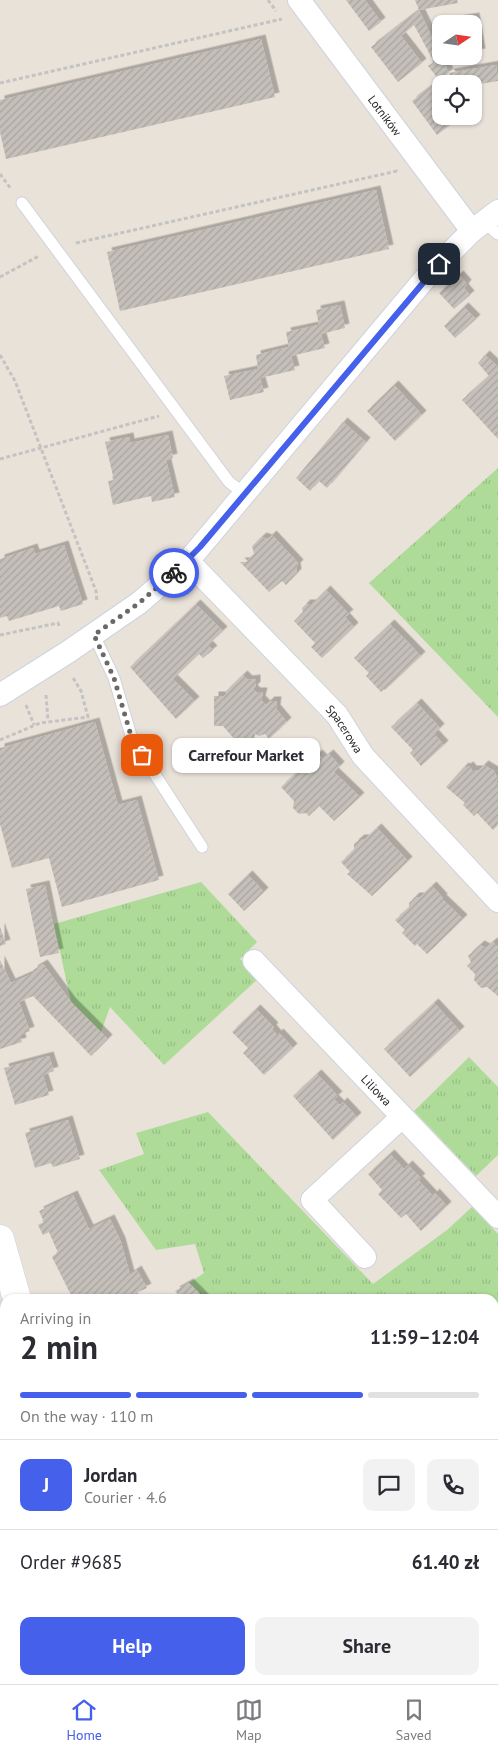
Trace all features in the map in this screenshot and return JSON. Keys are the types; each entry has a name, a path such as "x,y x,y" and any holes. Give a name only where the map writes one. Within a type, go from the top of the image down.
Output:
{"main road":[{"path":"0,1239 16,1294"}],"street":[{"name":"Lotników","path":"299,0 488,224"},
{"path":"0,694 94,635 139,603 188,561 428,274 488,224"},
{"name":"Spacerowa","path":"188,561 337,715 363,756 498,901"},
{"name":"Liliowa","path":"254,960 498,1218"},
{"path":"365,1256 312,1200 402,1117"}],"lane":[{"path":"22,203 229,482 245,494"},
{"path":"94,635 114,678 132,739 202,847"}],"path":[{"path":"0,83 282,19"},
{"path":"0,277 55,248 397,171 402,179"},
{"path":"0,355 16,381 96,590 98,611"},
{"path":"0,459 176,412"},
{"path":"0,635 58,623 62,635"},
{"path":"0,740 48,721 88,717 81,691 70,672"},
{"path":"45,687 48,721"},
{"path":"31,718 34,725"}],"green space":[{"path":"498,468 498,717 369,583"},
{"path":"201,882 257,942 240,959 259,978 164,1065 110,1007 101,1032 71,1002 54,924"},
{"path":"469,1057 498,1087 498,1155 476,1176 414,1111"},
{"path":"208,1112 373,1284 447,1230 472,1207 498,1234 498,1294 200,1294 189,1283 204,1273 195,1244 156,1250 99,1170 144,1154 136,1133"}],"building":[{"path":"346,0 365,0 381,22 369,31"},
{"path":"415,0 457,0 458,3 419,10"},
{"path":"419,10 432,37 432,58 414,25 401,36 422,63 398,82 371,47"},
{"path":"261,39 275,97 6,159 0,132 0,100"},
{"path":"432,63 432,65 445,65 449,73 446,75 435,75 428,66"},
{"path":"496,65 498,81 482,84 482,75 450,75 449,73"},
{"path":"432,86 432,125 450,125 437,135 412,101"},
{"path":"376,190 389,249 120,311 107,252"},
{"path":"459,275 467,284 464,288 470,295 454,309 439,293"},
{"path":"340,305 345,328 321,334 325,348 291,356 295,370 260,378 264,392 230,400 224,376 258,369 256,355 289,347 286,332 319,325 316,310"},
{"path":"464,307 476,319 455,338 444,326"},
{"path":"485,355 498,367 498,439 462,400 489,376 478,363"},
{"path":"394,385 422,415 395,441 367,411"},
{"path":"343,422 366,442 327,488 319,481 310,491 296,478"},
{"path":"168,435 173,458 166,460 175,497 152,502 151,496 113,505 108,481 114,480 105,442 129,437 130,443"},
{"path":"272,535 299,564 296,567 297,573 286,585 282,581 269,592 240,562 246,562 254,554 252,546 262,537 268,539"},
{"path":"64,545 83,604 61,611 59,606 9,621 7,616 0,618 0,559 33,548 35,554"},
{"path":"326,590 349,614 345,617 354,627 322,658 311,647 315,643 294,621 303,612 302,608 306,604 312,604"},
{"path":"196,604 223,631 208,645 213,650 203,658 199,654 173,679 195,701 176,719 130,667"},
{"path":"390,624 421,656 381,692 366,676 369,673 354,658"},
{"path":"243,675 248,680 256,679 256,686 253,689 256,692 263,692 261,700 266,705 270,701 277,701 276,709 287,722 269,739 265,734 259,736 253,733 249,743 237,742 223,726 214,726 214,696 224,696 227,693 225,692"},
{"path":"417,703 440,728 434,734 444,745 421,766 410,753 413,750 391,727"},
{"path":"95,722 118,805 137,800 159,880 62,907 49,858 12,868 0,824 0,748"},
{"path":"318,754 323,759 329,754 340,766 334,772 360,797 334,821 319,806 309,816 306,813 299,814 293,808 294,801 281,787"},
{"path":"484,765 494,771 498,779 496,782 498,784 498,825 493,830 477,813 474,816 463,805 465,803 446,787 464,767 469,766 472,770 479,770"},
{"path":"377,828 408,861 372,896 347,874 350,872 341,862 354,850 354,844 360,839 365,839"},
{"path":"248,875 264,892 244,911 228,894"},
{"path":"45,885 59,953 40,957 26,889"},
{"path":"432,886 442,899 463,919 427,954 417,944 415,946 402,933 405,930 395,920 409,908 409,903 415,897 420,897"},
{"path":"0,927 6,944 0,946"},
{"path":"493,942 498,947 498,996 487,987 481,988 474,980 475,974 467,966 471,962 468,956 480,945 486,948"},
{"path":"0,960 11,983 34,973 33,970 43,964 71,1002 108,1039 91,1056 33,996 19,1002 30,1031 20,1035 22,1042 0,1049"},
{"path":"434,1003 460,1031 410,1077 384,1049"},
{"path":"256,1009 274,1027 272,1029 277,1035 279,1033 293,1048 264,1075 243,1053 248,1048 232,1032"},
{"path":"49,1056 54,1071 43,1075 49,1095 15,1105 4,1068"},
{"path":"317,1074 338,1096 334,1099 340,1105 343,1102 357,1117 333,1140 293,1096"},
{"path":"68,1120 80,1159 53,1167 51,1163 35,1168 25,1133"},
{"path":"390,1154 404,1169 408,1165 421,1178 418,1180 433,1196 435,1193 447,1206 421,1231 406,1214 401,1218 378,1194 382,1190 368,1174"},
{"path":"73,1195 89,1229 110,1219 121,1242 130,1275 137,1270 147,1288 134,1294 70,1294 52,1257 58,1252 49,1232 43,1235 38,1225 44,1222 39,1211"},
{"path":"189,1283 200,1294 178,1294 175,1291"}],"way so far":[{"path":"142,755 132,739 114,678 94,635 139,603 174,573"}],"place":[{"name":"Carrefour Market","path":"142,755"}],"route":[{"path":"174,573 188,561 428,274 439,264"}]}
